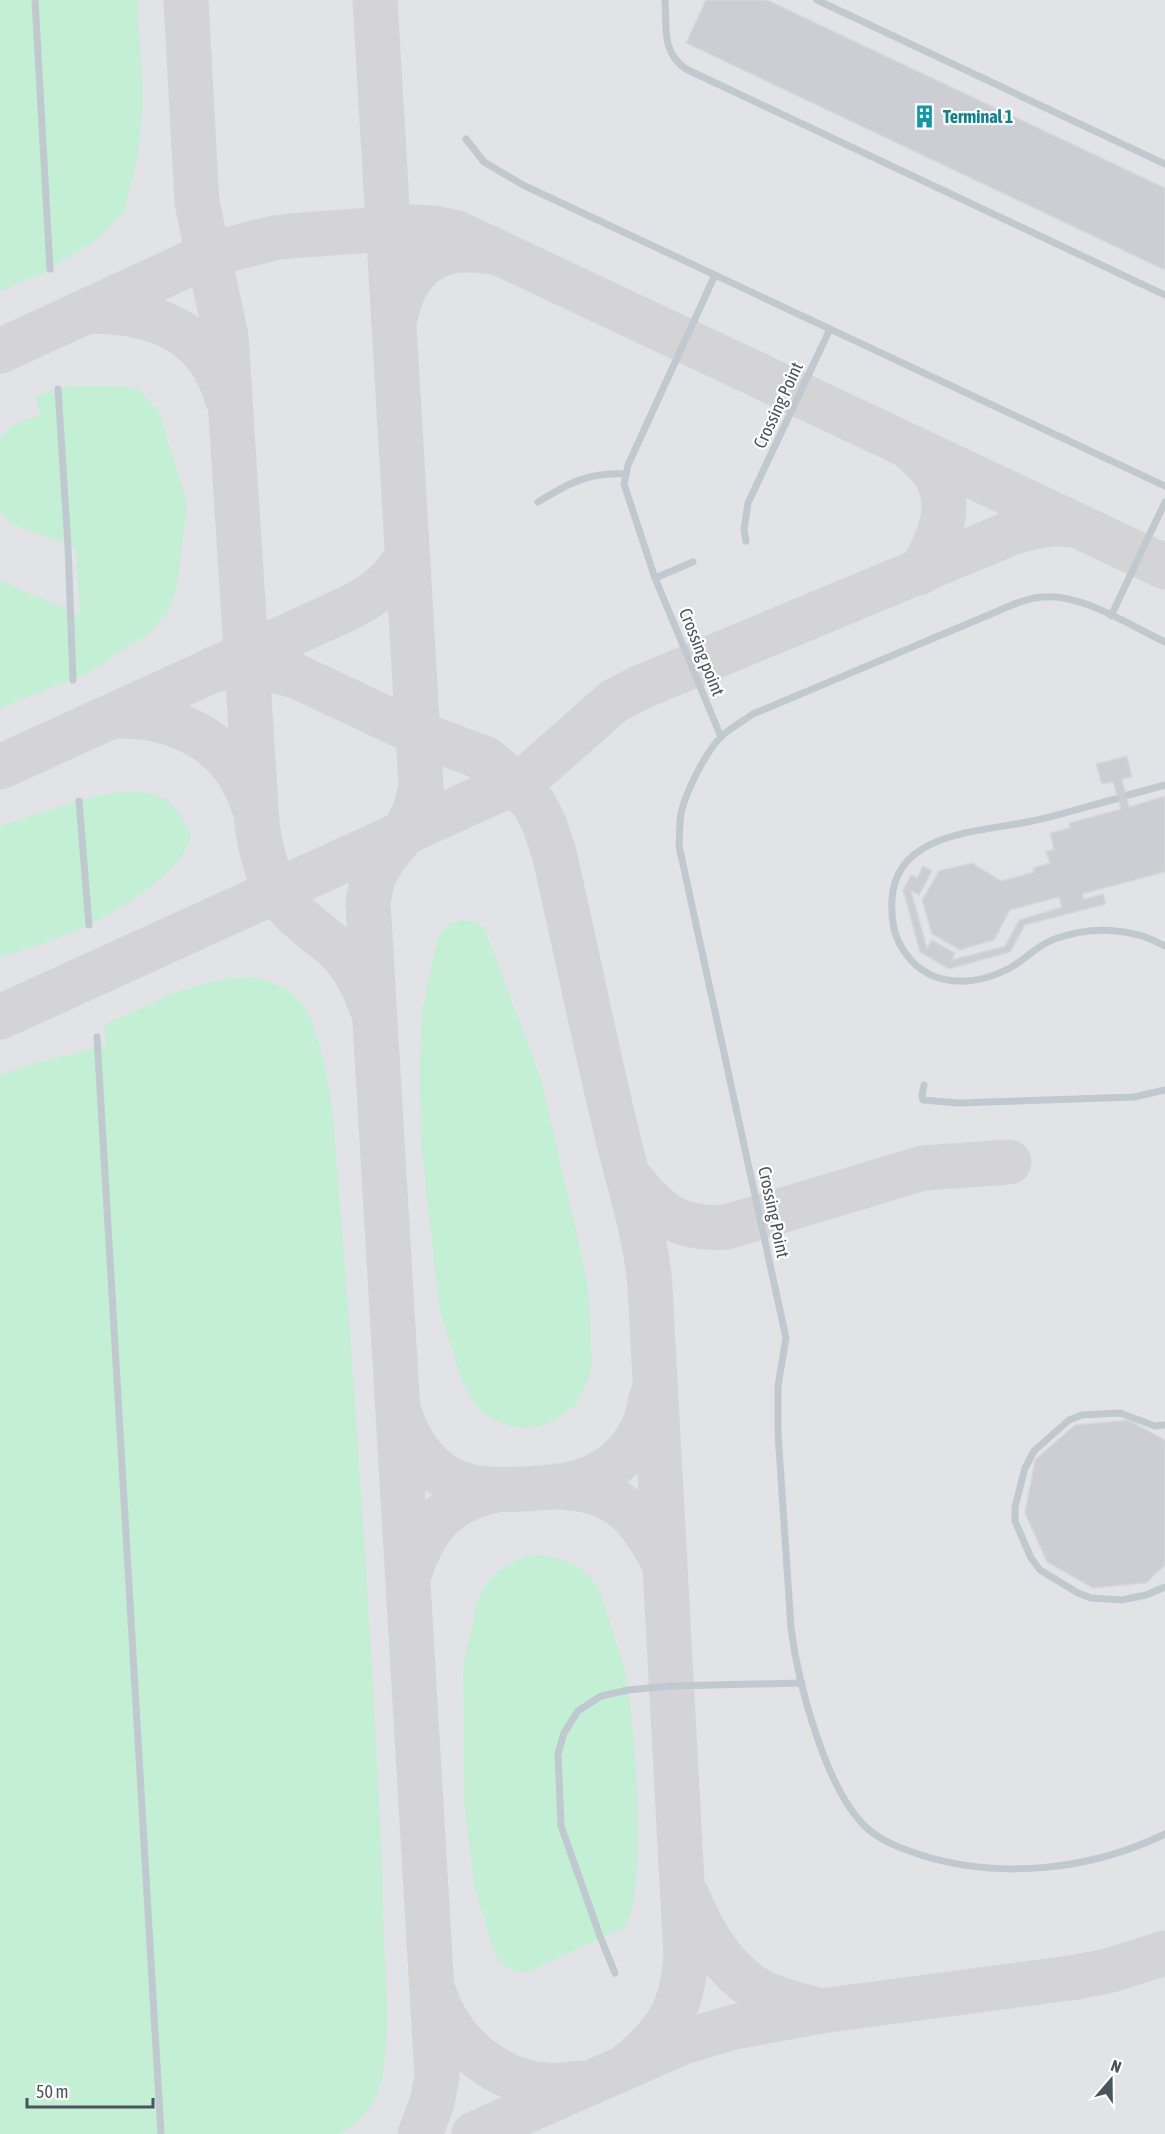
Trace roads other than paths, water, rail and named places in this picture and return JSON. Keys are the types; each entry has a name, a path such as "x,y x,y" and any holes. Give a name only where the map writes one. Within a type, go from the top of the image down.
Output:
{"lane":[{"path":"35,0 50,268"},
{"path":"665,0 669,51 675,62 686,69 1165,295"},
{"path":"817,0 1165,164"},
{"path":"466,139 484,162 523,186 1165,486"},
{"path":"538,502 579,479 607,473 626,474 657,399 715,275"},
{"name":"Crossing Point","path":"746,541 744,530 746,515 753,493 830,329"},
{"path":"58,389 68,546 73,680"},
{"name":"Crossing point","path":"626,474 624,484 655,578 721,737"},
{"path":"1111,616 1165,502"},
{"path":"655,578 693,562"},
{"name":"Crossing Point","path":"802,1683 791,1628 778,1432 778,1386 786,1338 679,846 682,812 707,754 721,737 753,714 1023,601 1043,597 1067,599 1111,616 1165,642"},
{"path":"1128,795 1165,785"},
{"path":"1116,799 1033,821 946,839 917,851 900,869 893,889 891,909 897,940 915,966 934,977 951,982 964,982 997,974 1011,967 1036,948 1073,933 1091,930 1133,933 1165,946"},
{"path":"79,801 89,925"},
{"path":"97,1037 161,2134"},
{"path":"924,1085 922,1096 924,1100 958,1103 1134,1097 1165,1090"},
{"path":"1165,1425 1155,1426 1120,1413 1082,1415 1069,1420 1034,1451 1025,1468 1015,1507 1015,1521 1031,1558 1040,1570 1078,1593 1091,1598 1122,1600 1146,1595 1165,1587"},
{"path":"615,1973 561,1826 558,1754 564,1733 578,1711 601,1696 628,1690 671,1686 802,1683 821,1748 840,1792 854,1813 869,1830 889,1843 933,1859 1000,1869 1032,1869 1065,1865 1125,1851 1165,1834"}],"place":[{"name":"Terminal 1","path":"925,116"}]}
